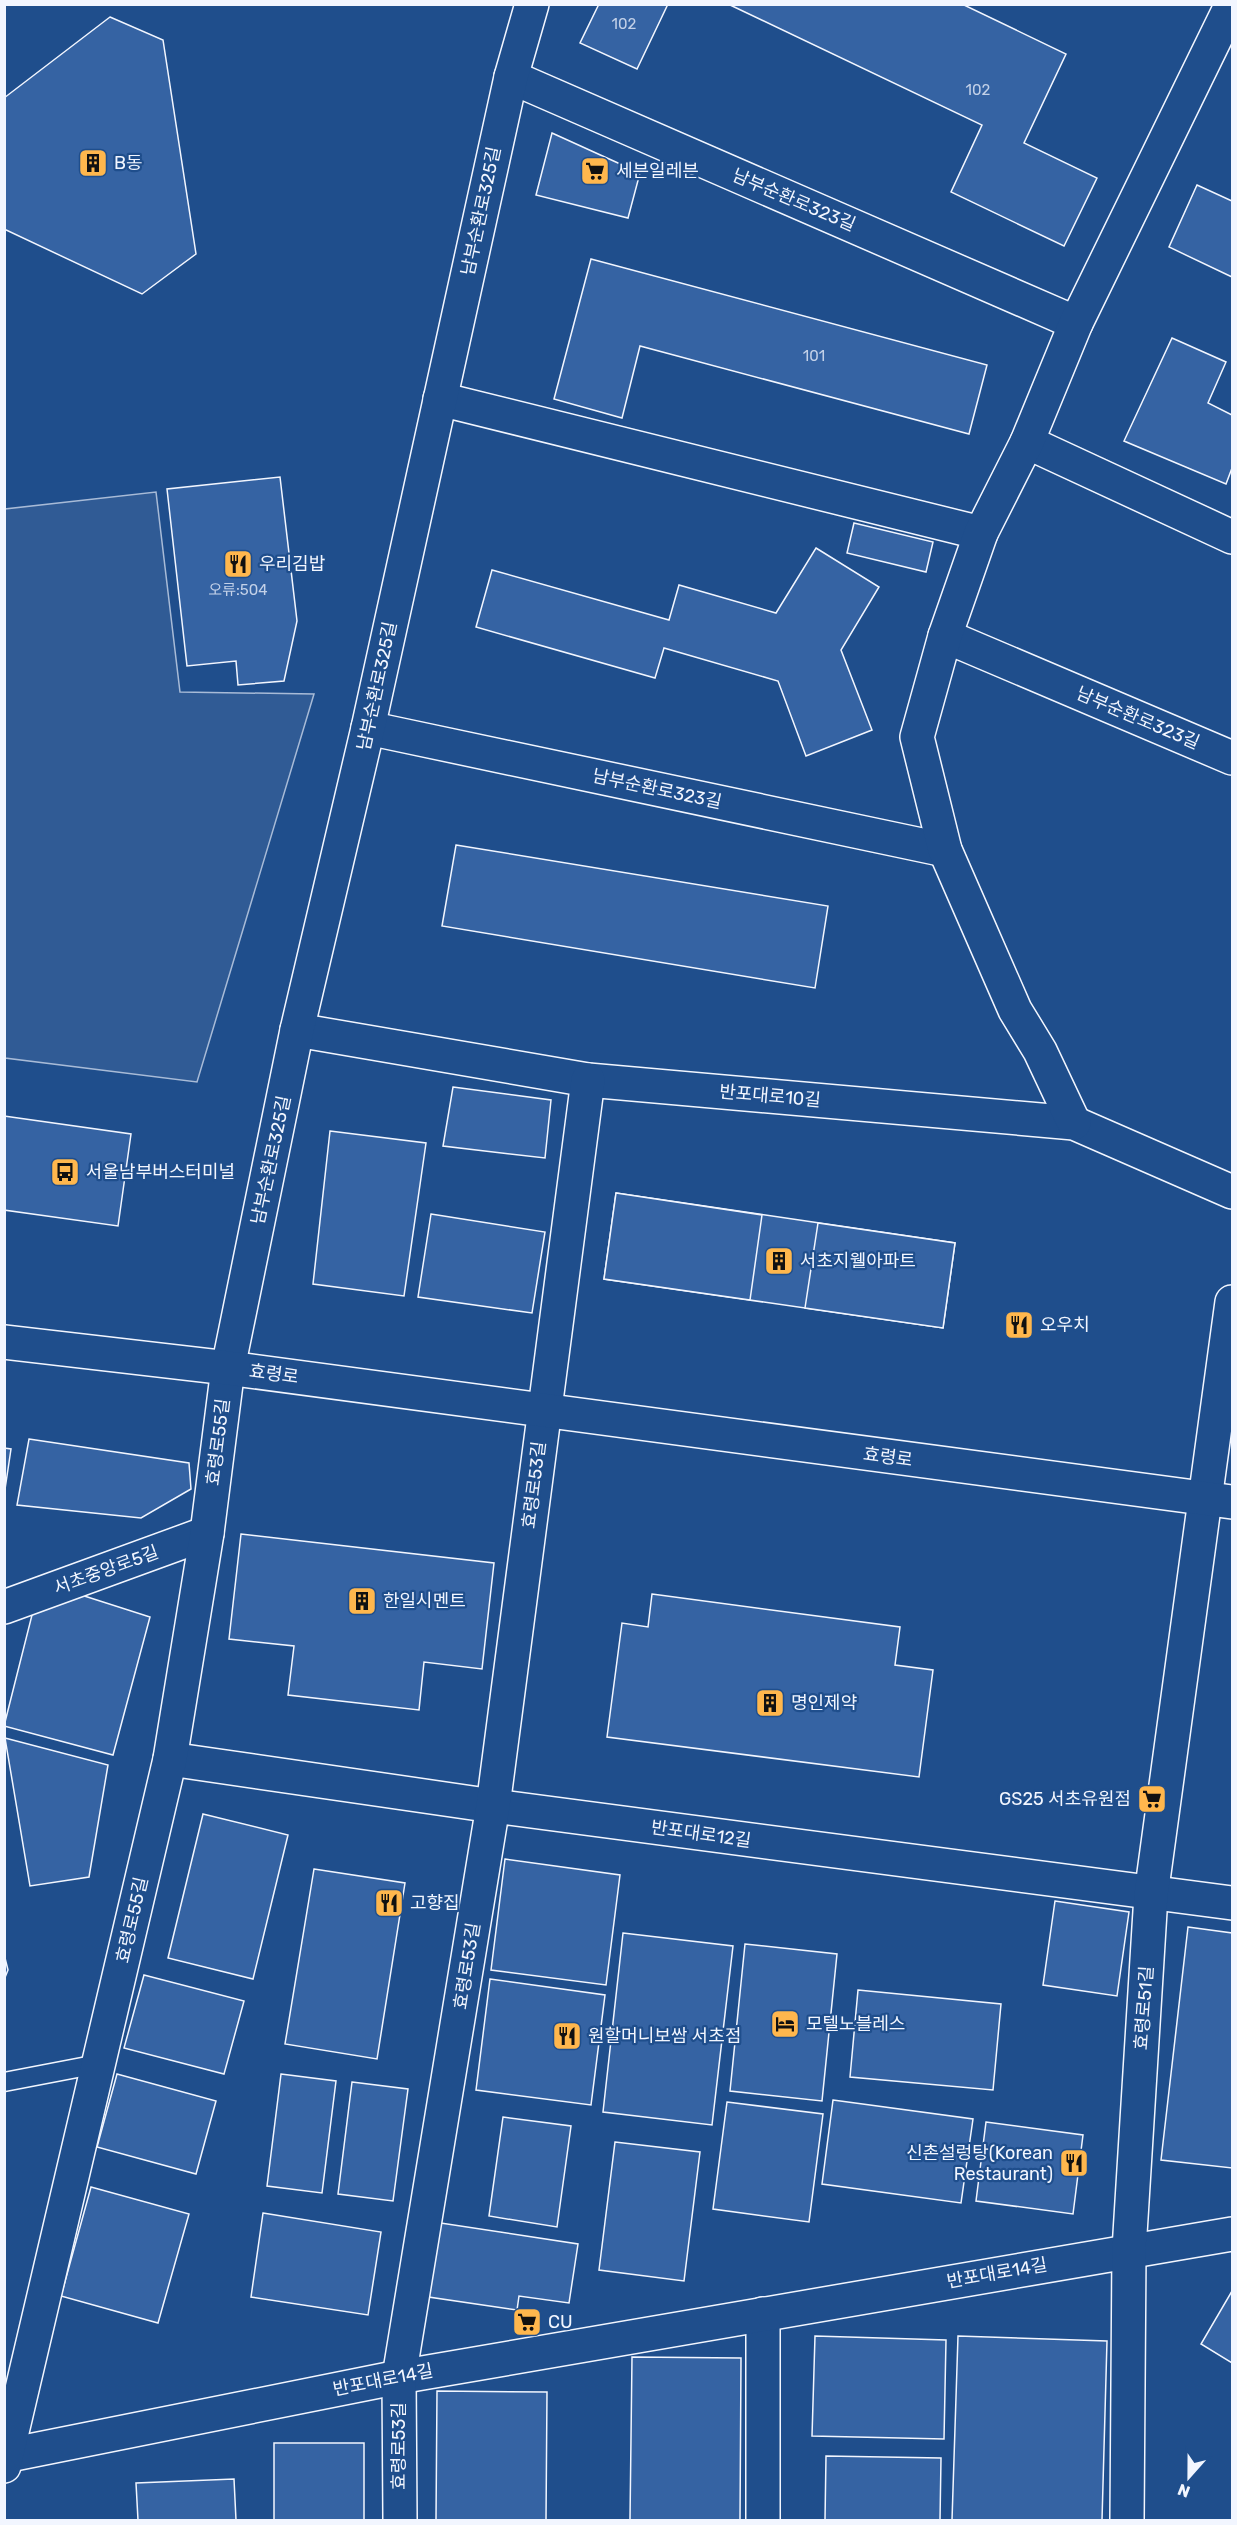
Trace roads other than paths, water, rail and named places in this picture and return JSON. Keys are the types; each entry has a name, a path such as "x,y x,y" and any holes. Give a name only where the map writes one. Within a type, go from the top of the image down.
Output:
{"street":[{"name":"남부순환로325길","path":"228,1368 297,1030 368,728 511,77 532,4"},
{"path":"1074,1123 1040,1051 1015,1010 945,849 917,736 945,636 981,533 1027,442 1076,322 1232,4"},
{"name":"남부순환로323길","path":"511,77 1076,322"},
{"path":"440,399 981,533"},
{"path":"1027,442 1233,537"},
{"name":"남부순환로323길","path":"945,636 1233,758"},
{"name":"남부순환로323길","path":"368,728 945,849"},
{"name":"반포대로10길","path":"297,1030 588,1080 1074,1123 1233,1192"},
{"path":"544,1411 588,1080"},
{"name":"효령로51길","path":"1127,2520 1129,2250 1151,1894 1219,1500 1233,1302"},
{"name":"효령로","path":"4,1342 228,1368 1219,1500"},
{"name":"효령로55길","path":"6,2459 170,1759 207,1533 228,1368"},
{"name":"효령로53길","path":"400,2520 399,2377 493,1806 544,1411"},
{"name":"서초중앙로5길","path":"4,1607 207,1533"},
{"name":"반포대로12길","path":"170,1759 493,1806 1233,1903"},
{"name":"반포대로14길","path":"6,2459 399,2377 1129,2250 1233,2234"},
{"path":"763,2314 763,2520"}],"lane":[{"path":"4,2082 98,2064"}],"place":[{"name":"B동","path":"93,163"},
{"name":"세븐일레븐","path":"595,171"},
{"name":"우리김밥","path":"238,564"},
{"name":"서울남부버스터미널","path":"65,1172"},
{"name":"서초지웰아파트","path":"779,1261"},
{"name":"오우치","path":"1019,1325"},
{"name":"한일시멘트","path":"362,1601"},
{"name":"명인제약","path":"770,1703"},
{"name":"GS25 서초유원점","path":"1152,1799"},
{"name":"고향집","path":"389,1903"},
{"name":"모텔노블레스","path":"785,2024"},
{"name":"원할머니보쌈 서초점","path":"567,2036"},
{"name":"신촌설렁탕(Korean Restaurant)","path":"1074,2163"},
{"name":"CU","path":"527,2322"}]}
